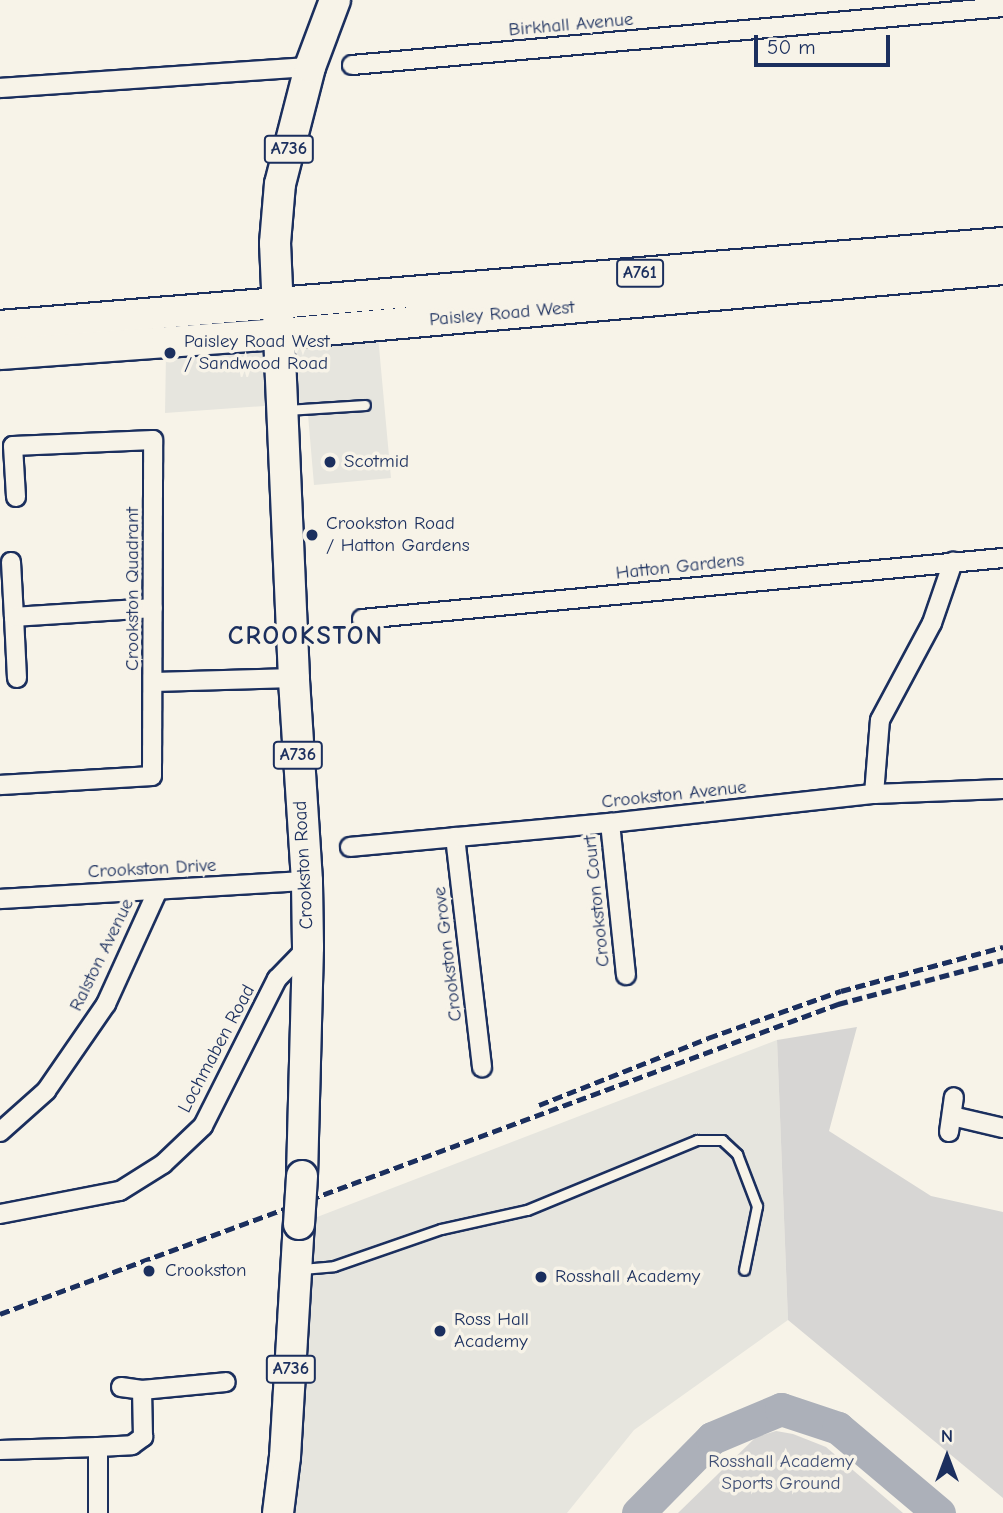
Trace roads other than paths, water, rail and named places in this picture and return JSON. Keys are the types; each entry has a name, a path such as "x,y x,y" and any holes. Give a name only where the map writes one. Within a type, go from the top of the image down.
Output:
{"main road":[{"name":"A736","path":"276,303 275,243 280,184 310,67 335,0"},
{"name":"Paisley Road West","path":"0,326 1003,243"},
{"name":"Paisley Road West","path":"0,354 279,334 1003,269"},
{"name":"Crookston Road","path":"276,303 294,678 307,881 308,947 302,1176 296,1269"},
{"name":"A736","path":"278,1513 285,1457 296,1269"}],"street":[{"name":"Birkhall Avenue","path":"352,65 1003,7"},
{"path":"0,88 310,67"},
{"name":"Crookston Quadrant","path":"0,785 152,776 153,440 13,446 16,497"},
{"name":"Hatton Gardens","path":"362,619 1003,558"},
{"path":"11,562 17,678"},
{"path":"874,794 880,720 933,623 953,562"},
{"path":"15,617 153,608"},
{"path":"154,682 294,678"},
{"name":"Crookston Avenue","path":"350,848 611,824 874,794 1003,789"},
{"name":"Crookston Court","path":"611,824 626,975"},
{"name":"Crookston Grove","path":"455,837 482,1067"},
{"name":"Crookston Drive","path":"0,899 307,881"},
{"name":"Ralston Avenue","path":"0,1132 46,1091 106,1004 158,890"},
{"name":"Lochmaben Road","path":"0,1214 120,1191 163,1164 202,1126 277,979 308,947"},
{"path":"954,1097 951,1124 1003,1128"},
{"path":"121,1387 142,1390 226,1382"},
{"path":"0,1450 132,1445 143,1437 142,1390"},
{"path":"98,1447 98,1513"}],"lane":[{"path":"282,410 365,405"},
{"path":"296,1269 334,1266 441,1229 527,1210 697,1140 722,1140 737,1154 757,1206 744,1270"}],"waterway":[{"path":"638,1513 712,1438 781,1409 838,1428 939,1513"}],"railway":[{"path":"539,1105 708,1038 841,991 1003,947"},
{"path":"0,1314 838,1004 1003,960"}],"place":[{"name":"Paisley Road West / Sandwood Road","path":"170,353"},
{"name":"Scotmid","path":"330,462"},
{"name":"Crookston Road / Hatton Gardens","path":"312,535"},
{"name":"Crookston","path":"149,1271"},
{"name":"Rosshall Academy","path":"541,1277"},
{"name":"Ross Hall Academy","path":"440,1331"}],"district":[{"name":"CROOKSTON","path":"306,637"}],"park label":[{"name":"Rosshall Academy Sports Ground","path":"781,1473"}]}
